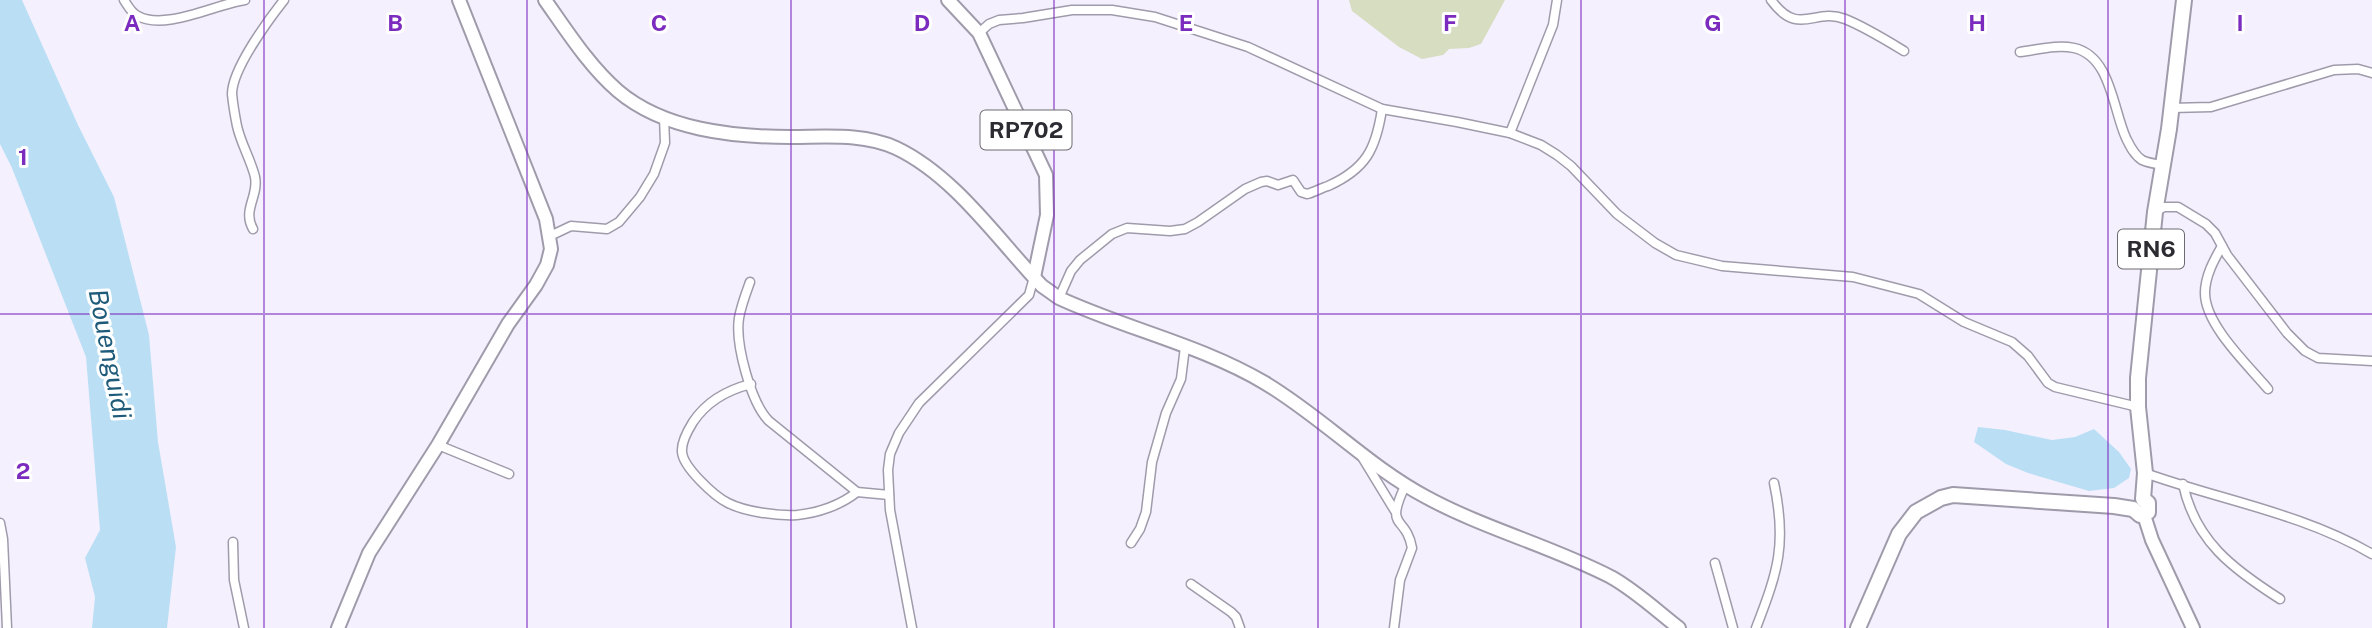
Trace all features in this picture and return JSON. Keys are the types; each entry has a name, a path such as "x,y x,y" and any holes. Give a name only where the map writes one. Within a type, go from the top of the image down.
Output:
{"highway":[{"name":"RN6","path":"2140,508 2145,473 2138,407 2138,378 2155,212 2184,0"},
{"path":"1858,628 1899,534 1916,512 1930,503 1953,495 2140,508"}],"main road":[{"path":"338,628 369,553 438,445 508,324 536,285 547,265 551,249 546,219 459,0"},
{"path":"545,0 591,62 619,92 640,106 664,117 719,132 760,137 854,137 896,148 952,187 1034,277 1059,298 1246,373 1290,398 1405,486 1554,550 1614,579 1679,628"},
{"name":"RP702","path":"948,0 979,33 1046,175 1047,215 1034,277"},
{"path":"2140,508 2193,628"}],"street":[{"path":"124,0 131,11 150,21 179,18 245,0"},
{"path":"253,229 248,209 256,188 255,175 237,125 232,92 251,48 284,0"},
{"path":"1510,134 1553,24 1557,0"},
{"path":"1771,0 1794,20 1826,16 1844,18 1904,51"},
{"path":"979,33 999,20 1072,10 1112,10 1155,17 1248,47 1382,109 1457,122 1510,134 1541,145 1571,166 1617,214 1655,243 1676,255 1722,266 1853,277 1919,294 1964,322 2012,342 2028,356 2048,383 2055,387 2138,407"},
{"path":"2020,52 2060,47 2075,48 2090,55 2105,76 2120,125 2131,148 2143,161 2163,165"},
{"path":"2171,108 2211,107 2334,70 2358,69 2372,73"},
{"path":"1059,298 1071,271 1080,260 1119,230 1128,228 1177,231 1198,222 1222,204 1261,182 1278,185 1295,181 1301,192 1307,194 1350,174 1363,163 1376,141 1382,109"},
{"path":"550,236 571,226 607,229 620,222 654,174 665,143 664,117"},
{"path":"2155,212 2164,207 2178,207 2206,224 2287,333 2305,351 2318,358 2372,361"},
{"path":"2222,246 2207,281 2207,305 2225,337 2268,389"},
{"path":"912,628 889,495 890,454 905,422 919,402 1029,295 1034,277"},
{"path":"750,282 739,321 743,356 757,404 769,421 857,492 889,495"},
{"path":"1130,543 1140,530 1146,512 1152,462 1166,413 1181,379 1185,347"},
{"path":"751,384 717,397 690,427 682,454 694,474 728,503 774,513 796,515 813,512 834,505 857,492"},
{"path":"438,445 509,474"},
{"path":"1358,451 1395,511 1412,548 1400,580 1394,628"},
{"path":"2145,473 2293,519 2348,540 2372,554"},
{"path":"1756,628 1779,557 1782,527 1774,482"},
{"path":"2183,484 2190,512 2208,542 2254,582 2280,599"},
{"path":"1395,511 1405,486"},
{"path":"0,523 3,539 3,597 8,628"},
{"path":"233,542 234,579 244,628"},
{"path":"1715,563 1733,628"},
{"path":"1191,584 1231,612 1240,628"}],"green space":[{"path":"1349,0 1505,0 1481,44 1449,49 1443,55 1422,59 1399,47 1352,11"}],"water":[{"name":"Bouenguidi","path":"0,0 22,0 78,125 114,197 149,335 158,442 176,547 167,628 92,628 95,597 85,558 100,530 86,357 12,168 0,144"},
{"path":"1978,427 2052,440 2075,437 2094,429 2119,452 2131,469 2129,478 2114,488 2089,491 2028,473 2006,464 1974,442"}]}
